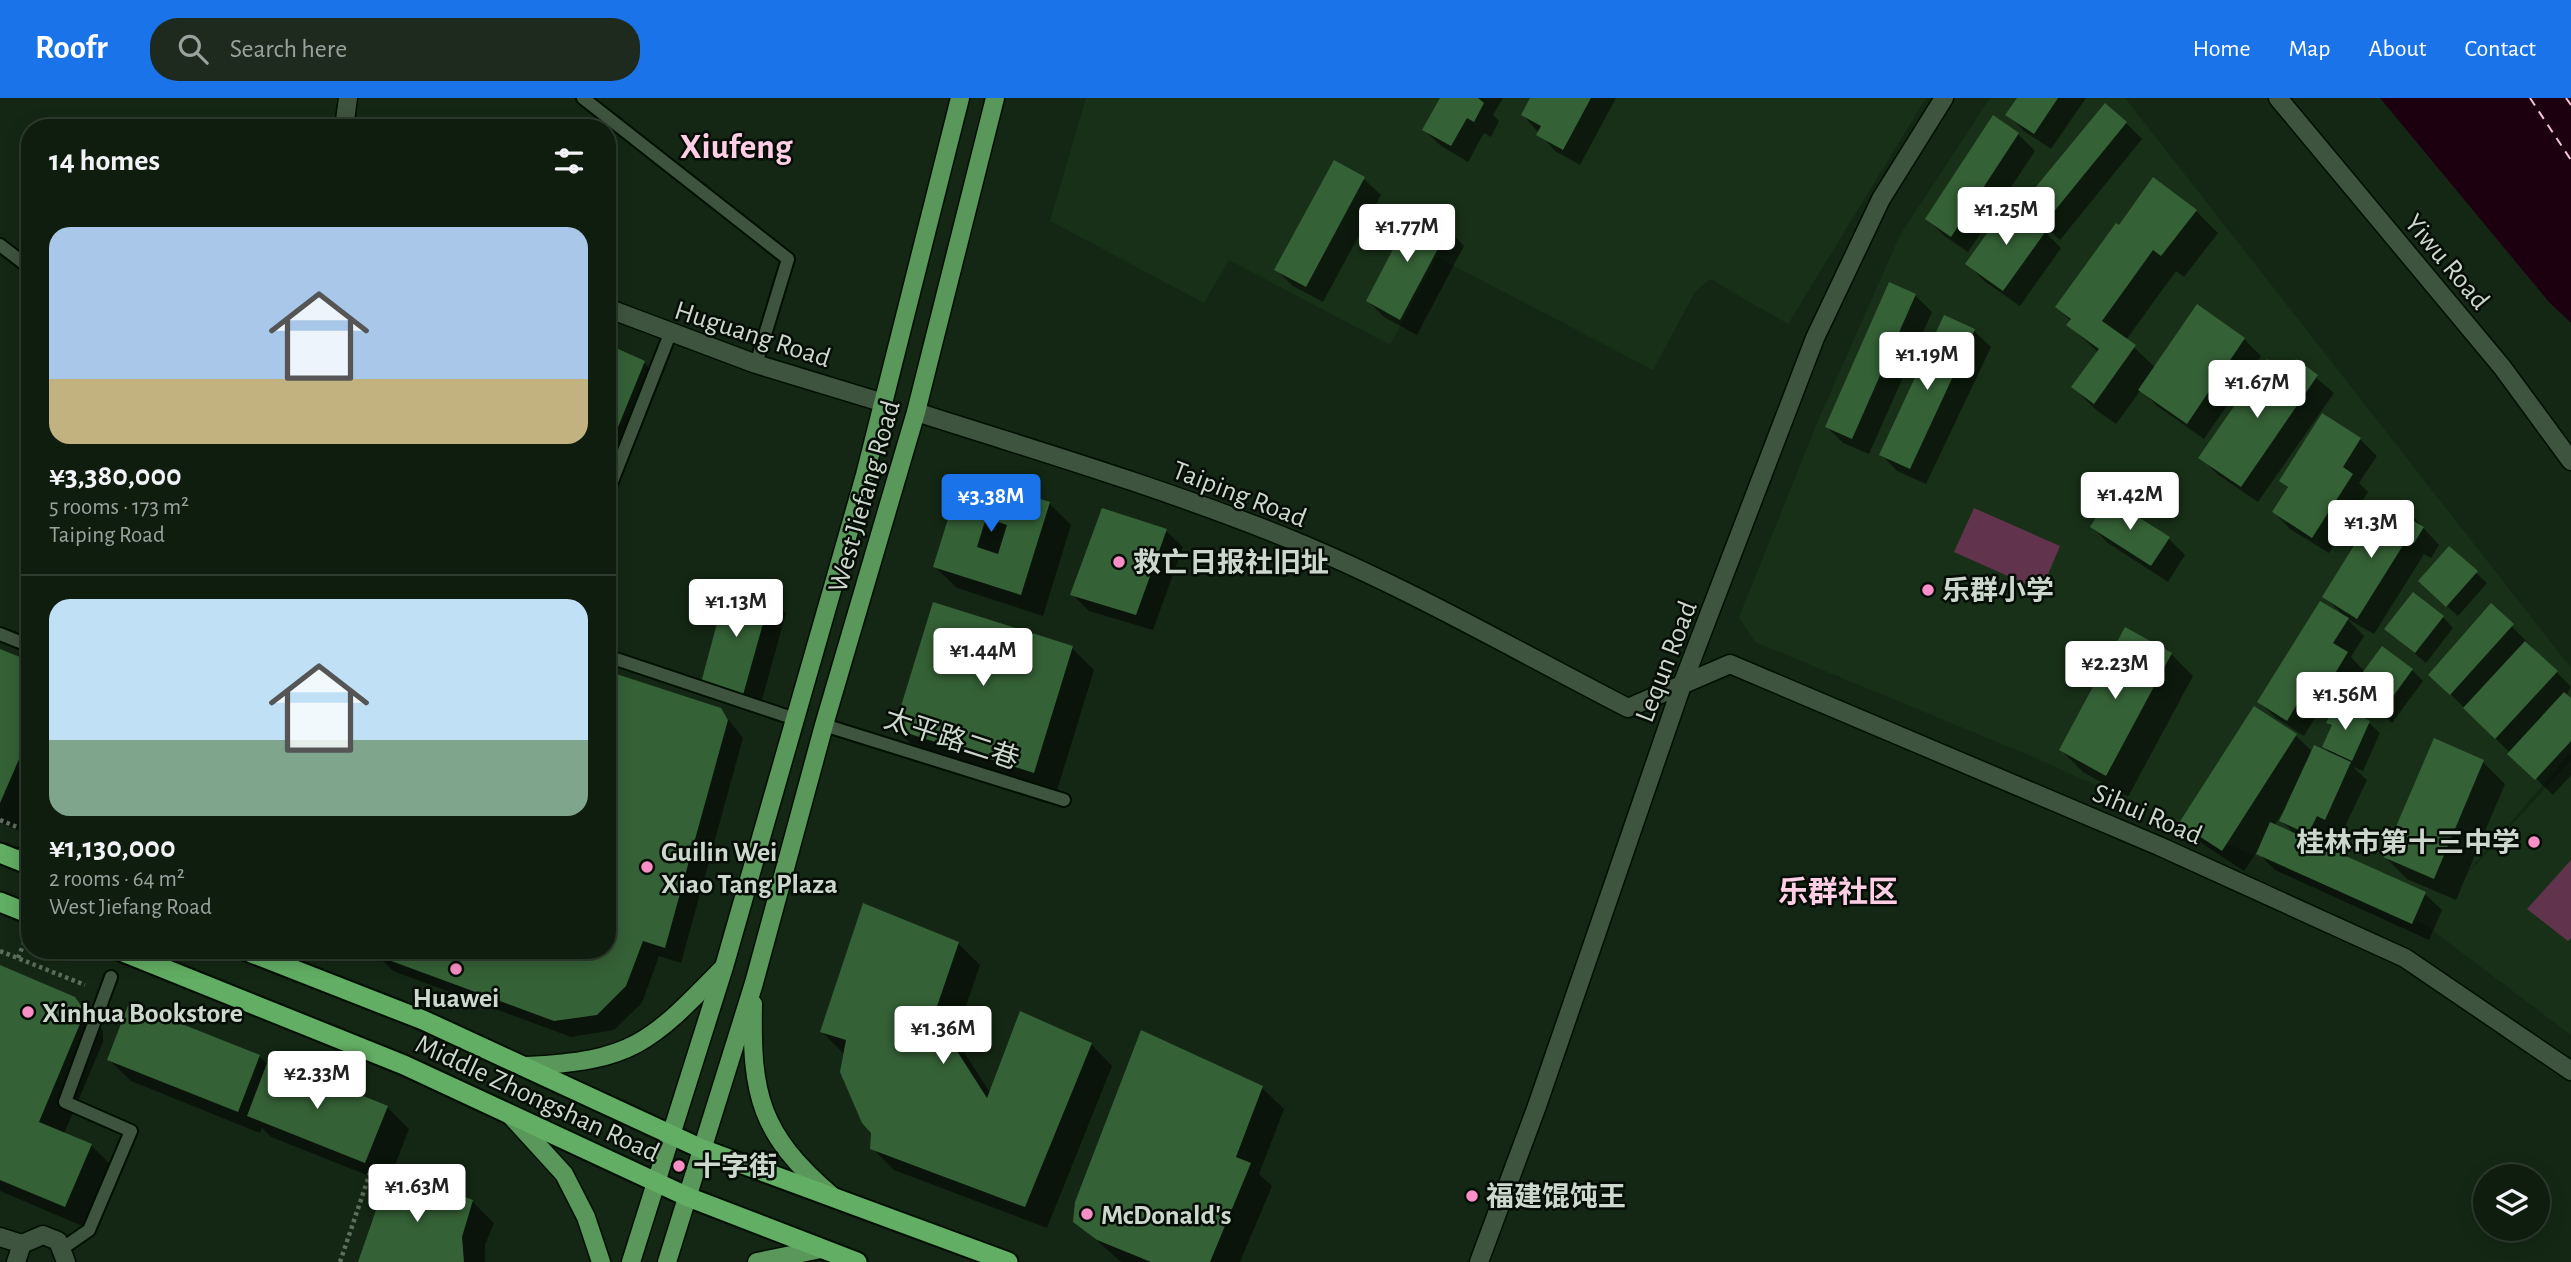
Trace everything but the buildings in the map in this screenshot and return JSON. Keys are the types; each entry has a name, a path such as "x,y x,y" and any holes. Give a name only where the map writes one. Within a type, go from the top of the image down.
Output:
{"highway":[{"path":"0,853 21,857"},
{"path":"0,902 21,910"},
{"name":"Middle Zhongshan Road","path":"140,959 404,1065 688,1197 857,1262"},
{"name":"Middle Zhongshan Road","path":"267,959 423,1020 702,1149 1007,1262"}],"main road":[{"name":"West Jiefang Road","path":"631,1262 724,967 795,719 884,402 960,98"},
{"name":"West Jiefang Road","path":"667,1262 754,983 824,725 916,412 995,98"},
{"path":"526,1066 576,1064 611,1057 642,1044 678,1014 724,967"},
{"path":"754,983 752,1040 756,1081 765,1116 784,1150 838,1201"},
{"path":"506,1111 564,1174 586,1217 601,1262"},
{"path":"757,1262 821,1249"}],"street":[{"path":"345,119 348,98"},
{"name":"Lequn Road","path":"1479,1262 1537,1106 1682,685 1815,338 1881,199 1944,98"},
{"name":"Yiwu Road","path":"2278,98 2502,367 2571,461"},
{"name":"Huguang Road","path":"616,317 756,364 884,402"},
{"name":"Taiping Road","path":"916,412 1189,500 1293,540 1396,588 1628,708 1682,685"},
{"name":"Sihui Road","path":"1682,685 1730,664 2159,846 2405,958 2571,1071"},
{"path":"0,1237 22,1244 43,1235 58,1241 64,1255"},
{"path":"16,1262 22,1244"}],"lane":[{"path":"583,98 610,119"},
{"path":"616,124 788,259 756,364"},
{"path":"0,245 21,261"},
{"path":"616,471 670,334"},
{"path":"0,634 21,642"},
{"path":"616,659 795,719"},
{"name":"太平路二巷","path":"824,725 1064,800"},
{"path":"64,1255 89,1230 131,1131 65,1102 111,977"}],"path":[{"path":"0,820 21,828"},
{"path":"0,951 85,985"},
{"path":"18,958 21,951"},
{"path":"340,1262 370,1173"}],"shaded area":[{"path":"1086,98 1926,98 1788,324 1710,279 1695,292 1653,370 1437,257 1390,345 1229,260 1204,303 1050,221"},
{"path":"1990,98 2125,98 2571,668 2571,752 2450,893 2571,760 2571,1035 2424,924 2236,848 2031,756 1755,642 1739,617 1817,423 1900,235"},
{"path":"2380,98 2571,98 2571,323 2549,302"},
{"path":"1974,508 2060,546 2041,591 1954,552"},
{"path":"2571,860 2571,938 2568,941 2527,909"}],"ferry route":[{"path":"2530,98 2571,160"},
{"path":"2566,98 2571,105"}],"place":[{"name":"救亡日报社旧址","path":"1119,562"},
{"name":"乐群小学","path":"1928,590"},
{"name":"桂林市第十三中学","path":"2534,842"},
{"name":"Guilin Wei Xiao Tang Plaza","path":"647,867"},
{"name":"Huawei","path":"456,969"},
{"name":"Xinhua Bookstore","path":"28,1012"},
{"name":"十字街","path":"679,1166"},
{"name":"福建馄饨王","path":"1472,1196"},
{"name":"McDonald's","path":"1087,1214"}],"district":[{"name":"Xiufeng","path":"736,146"},
{"name":"乐群社区","path":"1838,892"}]}
